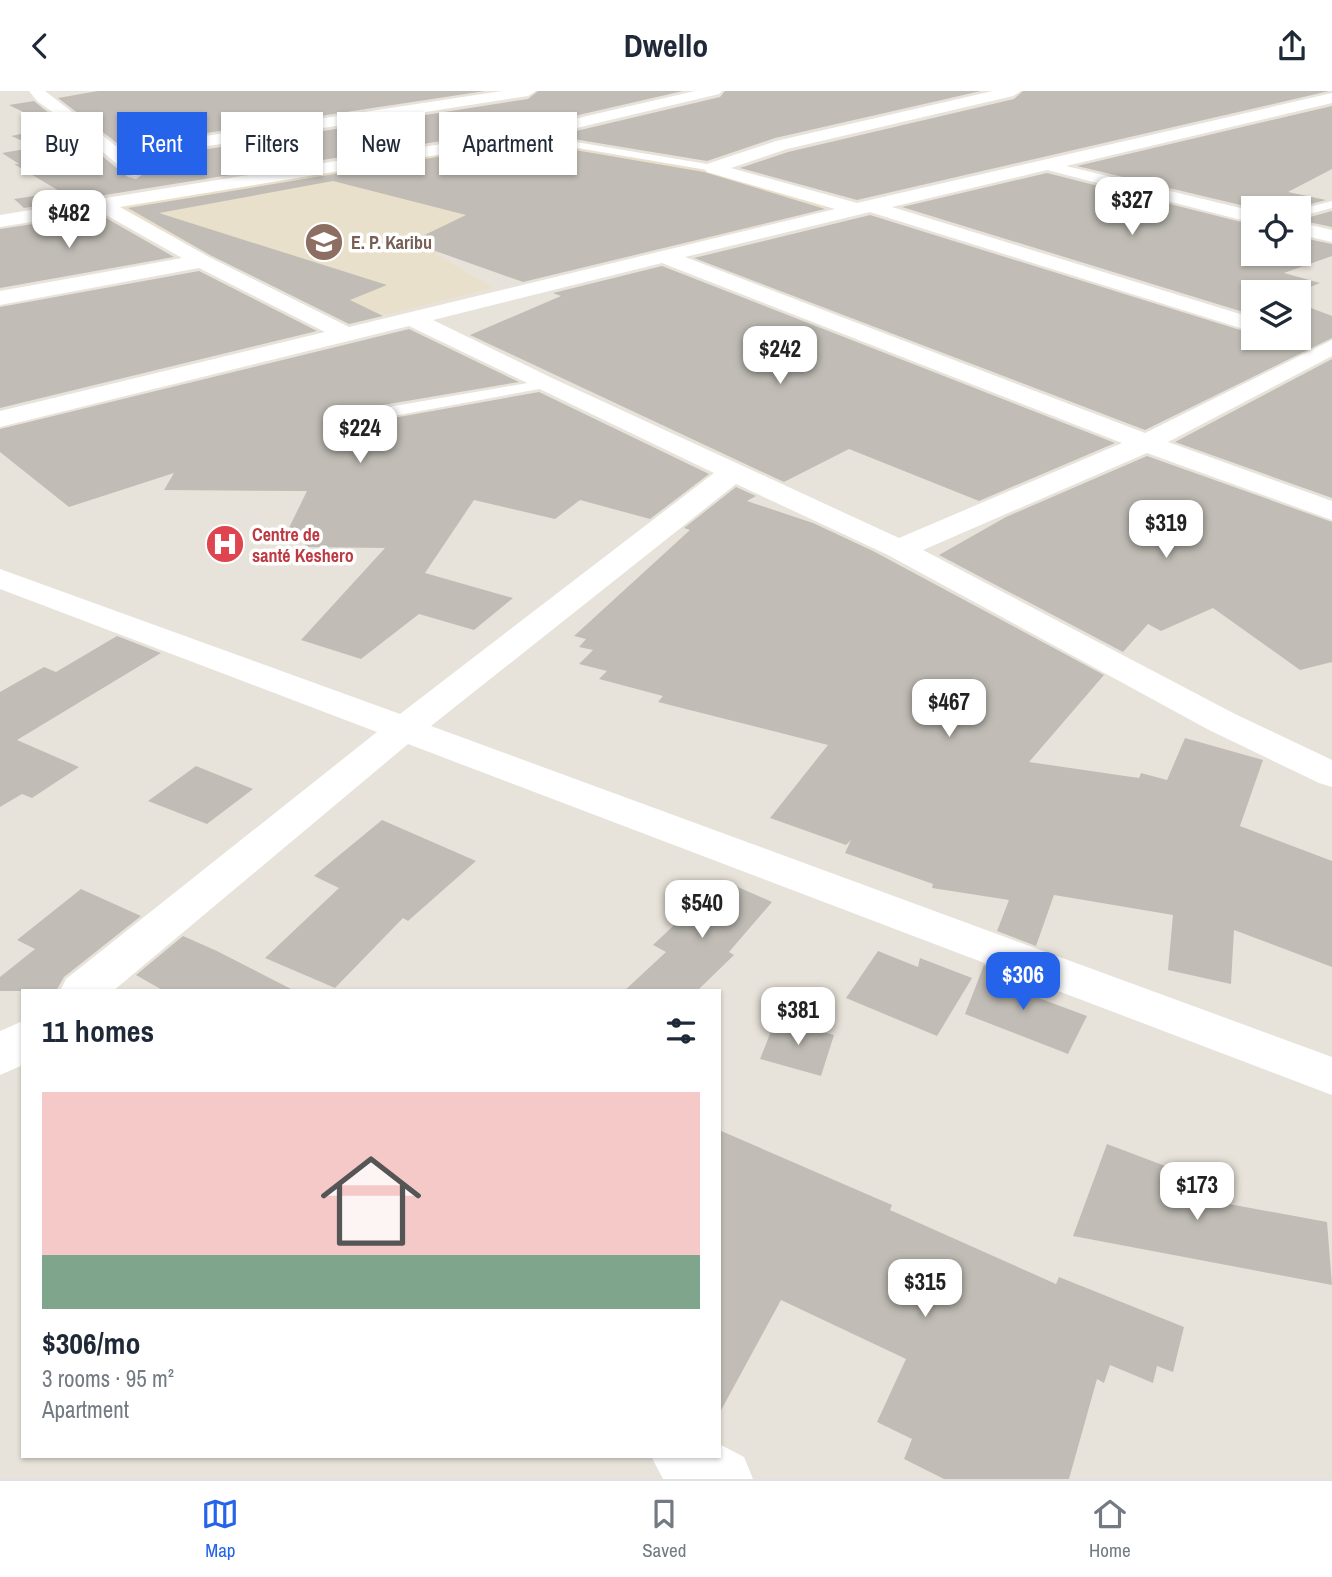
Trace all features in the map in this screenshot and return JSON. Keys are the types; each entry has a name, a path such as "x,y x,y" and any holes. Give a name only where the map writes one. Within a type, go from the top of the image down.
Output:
{"street":[{"path":"37,91 42,98 78,123 162,194"},
{"path":"116,155 528,91"},
{"path":"640,91 674,101"},
{"path":"577,123 714,91"},
{"path":"713,169 782,145 1013,91"},
{"path":"0,419 865,208 1049,167 1332,98"},
{"path":"386,99 439,115"},
{"path":"0,221 439,149"},
{"path":"1049,167 1241,214"},
{"path":"713,169 865,208 1241,321"},
{"path":"101,204 202,261 346,334"},
{"path":"1311,231 1332,236"},
{"path":"665,257 1332,512"},
{"path":"0,298 202,261"},
{"path":"414,319 545,384 899,549 1222,722 1332,775"},
{"path":"1311,343 1331,348"},
{"path":"899,549 1146,443 1331,348"},
{"path":"84,989 404,729 733,473"},
{"path":"0,578 1332,1076"},
{"path":"0,1057 21,1041"},
{"path":"0,1066 21,1078"},
{"path":"685,1458 722,1479"}],"lane":[{"path":"577,146 713,169"},
{"path":"1311,210 1332,204"},
{"path":"377,414 545,384"}],"shaded area":[{"name":"E. P. Karibu","path":"577,149 696,168 831,207 690,243 538,209 436,254 493,288 369,319 345,319 112,206 300,175 323,175 323,171 337,169 337,175 425,175 425,154 439,152 439,175 577,175"}],"building":[{"path":"98,91 485,91 323,115 323,112 221,112 221,131 207,133 207,112 117,112 117,143 103,132 103,112 76,112 58,98"},
{"path":"538,91 683,91 577,115 577,112 445,112 528,99"},
{"path":"725,91 981,91 775,138 707,161 577,140 577,131 720,97"},
{"path":"1023,91 1329,91 857,200 740,168 788,152 1014,99"},
{"path":"34,101 48,112 23,112 9,105"},
{"path":"1332,106 1332,169 1288,192 1307,196 1241,196 1241,205 1077,166"},
{"path":"439,113 439,141 425,144 425,115"},
{"path":"337,129 337,158 323,160 323,131"},
{"path":"21,134 21,140 11,136"},
{"path":"221,147 221,175 229,175 24,208 14,199 61,192 32,175 103,175 103,157 117,168 117,175 136,179 142,175 207,175 207,149"},
{"path":"21,150 21,168 14,164 19,164 2,153"},
{"path":"577,150 704,172 825,209 523,282 410,242 466,215 333,181 159,213 387,285 350,300 383,316 349,324 210,255 128,208 337,174 425,175 425,159 439,157 439,175 577,175"},
{"path":"1047,173 1241,222 1241,266 1304,266 1284,273 1309,280 1241,280 1241,311 902,207"},
{"path":"1311,197 1326,200 1311,204"},
{"path":"1332,211 1332,227 1311,223 1311,217"},
{"path":"99,214 174,257 0,288 0,229"},
{"path":"870,215 1241,330 1241,350 1308,350 1145,430 694,258"},
{"path":"1311,240 1332,244 1332,256 1311,263"},
{"path":"662,266 1115,443 979,501 849,449 784,482 470,335 561,296 553,293"},
{"path":"199,271 317,331 0,408 0,307"},
{"path":"1311,308 1332,316 1332,338 1311,348"},
{"path":"409,329 519,382 377,406 367,413 376,421 539,392 709,474 650,519 580,500 555,519 474,500 425,573 513,598 474,630 419,614 361,659 301,640 385,548 304,547 307,540 283,540 307,491 164,490 174,473 69,507 0,452 0,429"},
{"path":"1332,359 1332,498 1175,442"},
{"path":"1147,456 1332,522 1332,662 1300,670 1213,608 1161,631 1148,624 1123,652 939,555 1006,517"},
{"path":"736,487 756,496 747,501 813,523 873,551 1104,675 1029,762 1139,778 1141,773 1167,780 1185,738 1263,760 1240,826 1332,861 1332,967 1234,930 1231,984 1168,970 1173,915 1054,895 1036,946 997,931 1009,900 932,888 933,884 845,853 851,840 846,845 770,818 828,745 658,702 663,696 599,679 607,671 579,664 593,650 579,647 586,639 574,636 690,530 684,528"},
{"path":"117,636 161,653 17,740 79,767 32,798 22,794 0,807 0,692 44,667 56,672"},
{"path":"196,766 253,789 207,824 148,801"},
{"path":"382,820 476,861 408,921 403,918 335,988 265,958 339,888 314,876"},
{"path":"722,880 772,902 729,952 734,955 699,989 626,989 666,952 653,945"},
{"path":"81,889 141,916 64,977 57,989 0,991 0,977 35,949 17,940"},
{"path":"183,936 291,989 160,989 136,975"},
{"path":"878,951 918,967 920,958 972,978 937,1036 846,998"},
{"path":"984,965 1024,981 1020,991 1087,1016 1068,1054 965,1014"},
{"path":"776,1019 834,1035 821,1076 760,1059"},
{"path":"721,1131 892,1205 890,1210 1056,1284 1059,1277 1184,1327 1173,1372 1157,1366 1153,1383 1110,1365 1104,1383 1097,1379 1069,1479 944,1479 904,1459 912,1439 877,1422 906,1359 781,1300 721,1410"},
{"path":"1107,1144 1197,1178 1191,1197 1327,1222 1332,1285 1073,1236"}],"place":[{"name":"E. P. Karibu","path":"324,242"},
{"name":"Centre de santé Keshero","path":"225,544"}]}
